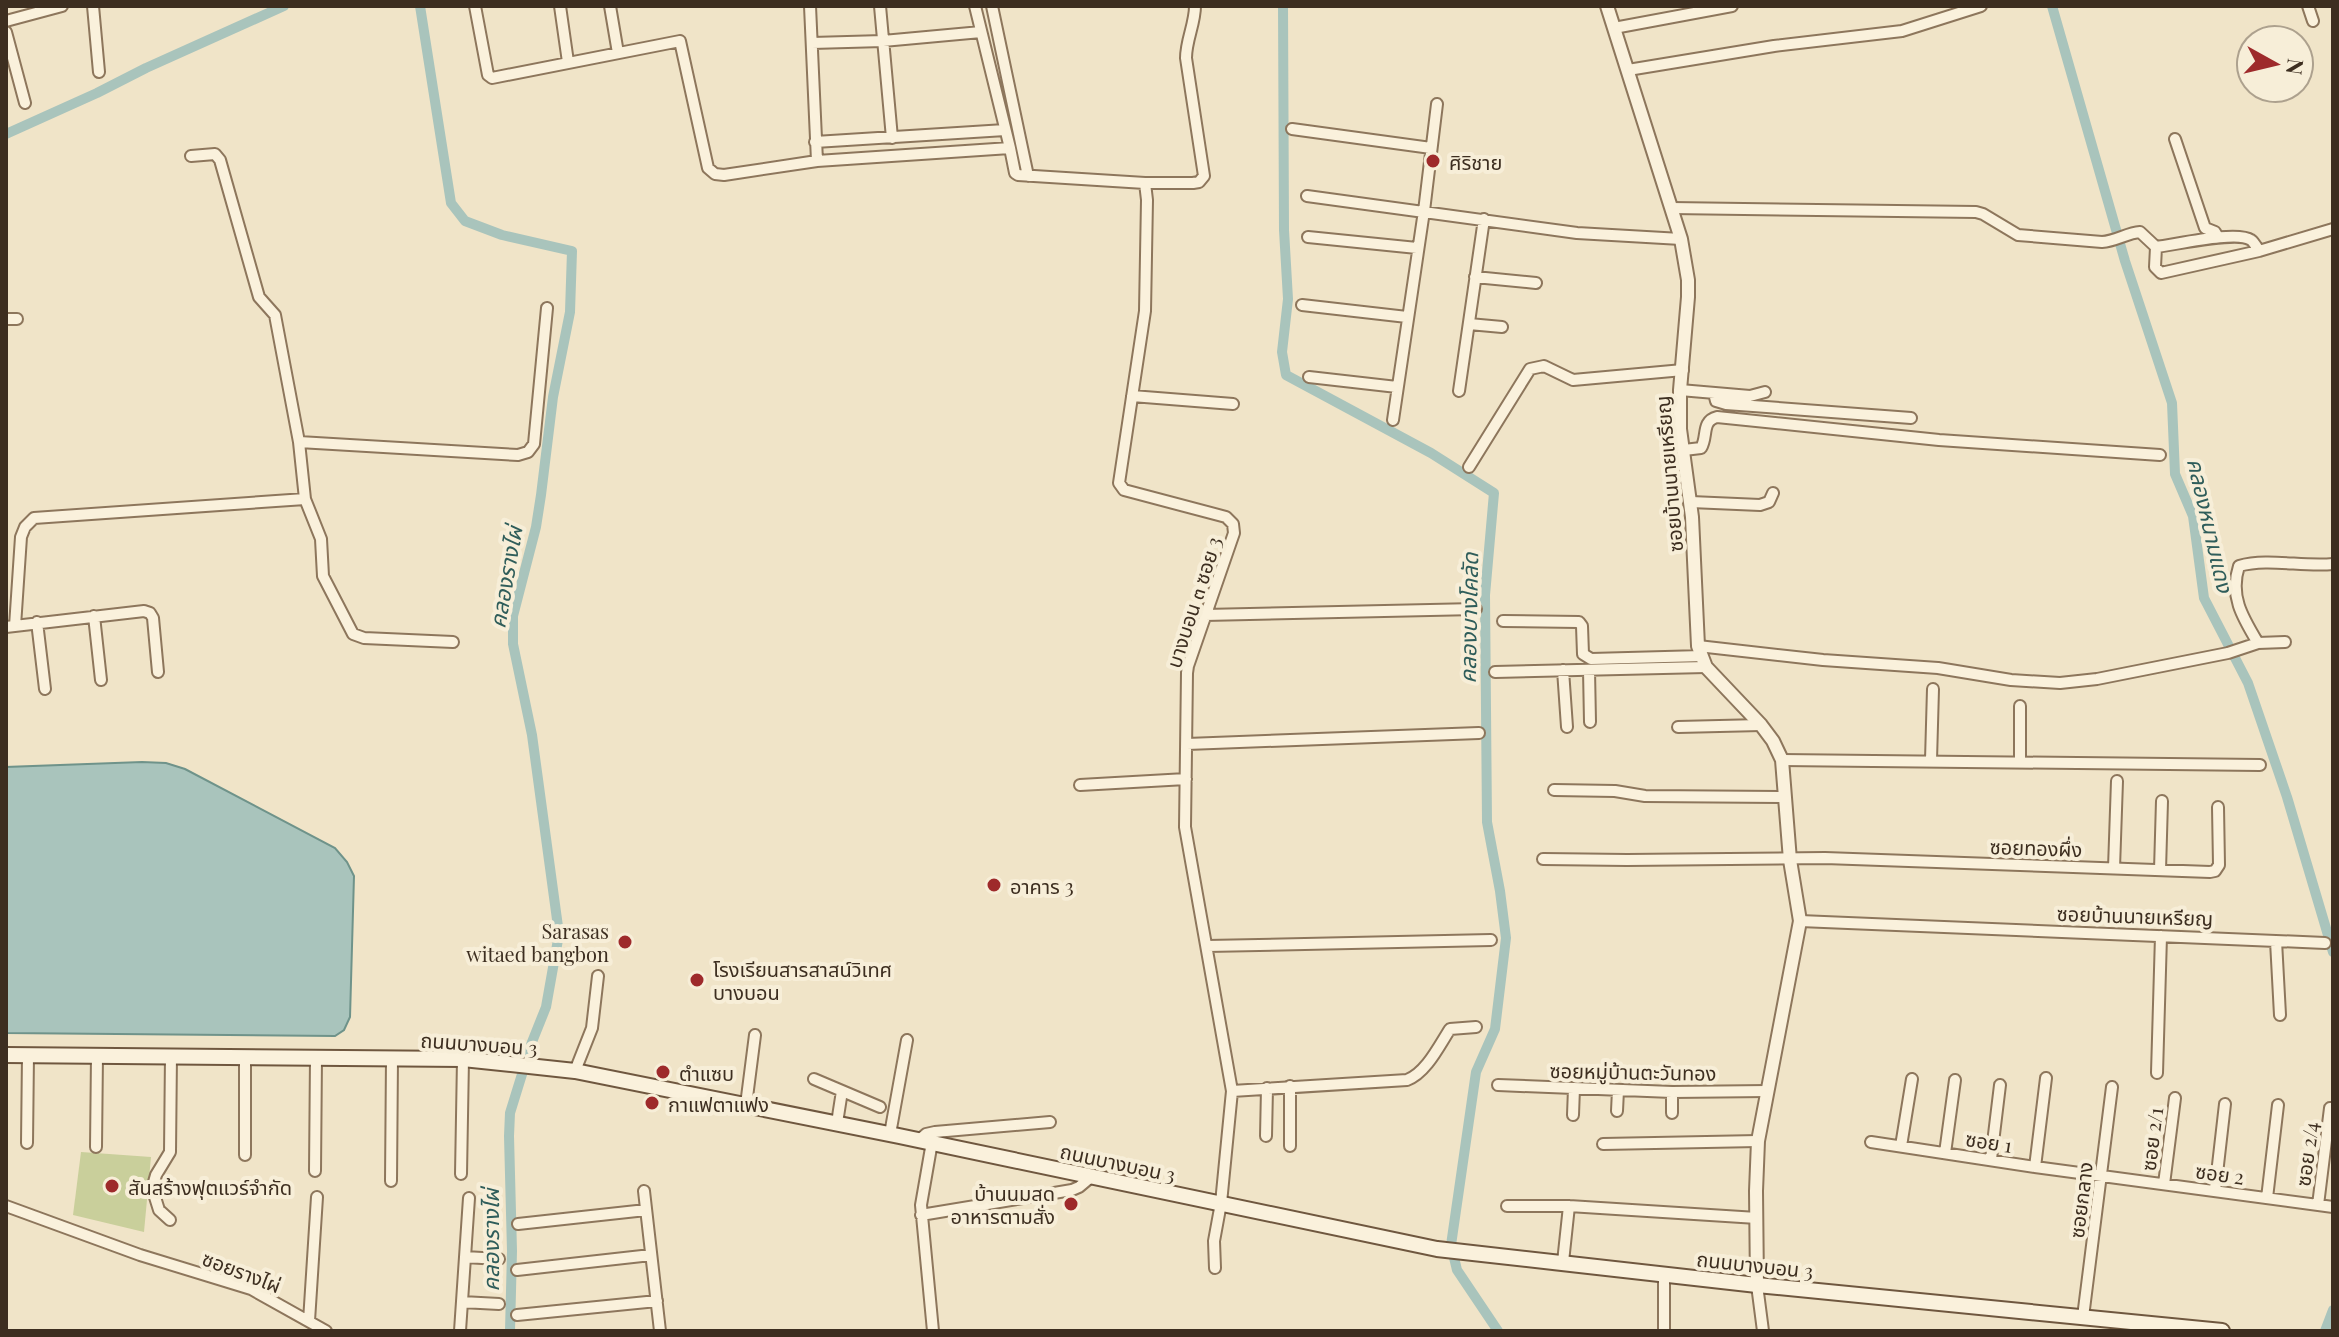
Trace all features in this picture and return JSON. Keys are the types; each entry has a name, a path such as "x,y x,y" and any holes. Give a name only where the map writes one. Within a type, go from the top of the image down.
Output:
{"main road":[{"name":"ถนนบางบอน 3","path":"6,1055 463,1059 575,1071 926,1141 1437,1249 1757,1285 2222,1331"}],"street":[{"path":"6,21 62,6"},
{"path":"93,6 99,72"},
{"path":"475,6 488,75 492,78 680,41 708,168 715,174 817,161 1010,148"},
{"path":"560,6 568,62"},
{"path":"610,6 618,53"},
{"path":"810,6 817,161"},
{"path":"880,6 892,138"},
{"path":"975,6 1015,174 1145,183 1193,183 1201,181 1204,176 1186,58 1195,6"},
{"path":"992,6 1028,176"},
{"name":"ซอยบ้านนายเหรียญ","path":"1607,6 1681,239 1688,280 1680,429 1691,502 1702,656"},
{"path":"1614,28 1732,6"},
{"path":"1628,70 1774,46 1902,31 1981,6"},
{"path":"2308,6 2313,21"},
{"path":"6,32 25,103"},
{"path":"812,43 883,41 981,32"},
{"path":"1393,420 1437,104"},
{"path":"1292,129 1431,148"},
{"path":"815,142 1005,130"},
{"path":"2175,139 2205,228 2215,232 2218,237"},
{"path":"191,156 215,154 220,160 259,297 275,315 299,442 305,499 321,539 323,576 353,634 364,638 453,642"},
{"name":"บางบอน ๓ ซอย 3","path":"1145,183 1145,311 1119,478 1121,487 1129,492 1226,517 1233,524 1234,533 1188,666 1185,827 1232,1091 1221,1203 1214,1241 1215,1268"},
{"path":"1307,196 1577,233 1681,239"},
{"path":"1671,208 1976,212 2018,235 2111,241 2130,232 2140,232 2156,247 2155,267 2161,273 2259,251 2333,229"},
{"path":"1459,391 1484,219"},
{"path":"1308,237 1417,248"},
{"path":"2156,247 2218,237 2241,237 2252,241 2259,251"},
{"path":"1475,277 1536,283"},
{"path":"1302,305 1407,317"},
{"path":"299,442 518,455 528,452 534,444 547,308"},
{"path":"1469,324 1502,327"},
{"path":"1469,467 1530,369 1544,366 1573,380 1683,370"},
{"path":"1309,377 1397,387"},
{"path":"1680,390 1757,396 1765,392"},
{"path":"1714,393 1716,401 1726,404 1911,418"},
{"path":"1132,396 1233,404"},
{"path":"1684,450 1702,446 1707,423 1717,417 1939,440 2160,455"},
{"path":"1691,502 1760,505 1769,502 1773,493"},
{"path":"158,672 153,618 144,611 11,626 21,537 25,527 34,518 305,499"},
{"path":"2253,645 2238,608 2235,579 2239,566 2250,563 2333,564"},
{"path":"1205,615 1476,609"},
{"path":"94,616 101,680"},
{"path":"1503,621 1579,622 1582,626 1583,654 1591,659 1702,656 1823,660 1938,668 2047,683 2097,679 2228,653 2253,645 2285,642"},
{"path":"37,622 45,689"},
{"path":"1495,672 1589,670 1702,656"},
{"path":"1702,656 1761,725 1782,760 1790,860 1800,921 1756,1160 1757,1285 1763,1331"},
{"path":"1563,670 1567,727"},
{"path":"1589,670 1590,722"},
{"path":"1931,760 1933,689"},
{"path":"2020,706 2020,761"},
{"path":"1678,727 1761,725"},
{"path":"1187,744 1479,733"},
{"path":"1782,760 2260,765"},
{"path":"1080,785 1186,779"},
{"path":"2114,868 2117,781"},
{"path":"1554,790 1615,791 1645,796 1784,797"},
{"path":"2160,870 2162,801"},
{"name":"ซอยทองผึ่ง","path":"1543,859 1825,858 2210,872 2219,865 2218,807"},
{"name":"ซอยบ้านนายเหรียญ","path":"1800,921 2325,943"},
{"path":"2157,1073 2161,936"},
{"path":"1207,946 1491,940"},
{"path":"2276,941 2280,1015"},
{"path":"575,1071 592,1028 598,976"},
{"path":"1232,1091 1407,1080 1416,1077 1422,1070 1450,1029 1476,1027"},
{"path":"746,1105 755,1035"},
{"path":"890,1134 907,1040"},
{"path":"27,1143 28,1055"},
{"path":"96,1147 97,1055"},
{"path":"170,1220 159,1210 154,1182 170,1152 171,1055"},
{"path":"245,1056 245,1155"},
{"path":"315,1171 316,1057"},
{"path":"391,1181 392,1058"},
{"path":"461,1174 463,1059"},
{"path":"2035,1167 2046,1078"},
{"path":"814,1079 880,1107"},
{"path":"1901,1146 1912,1079"},
{"path":"1945,1153 1955,1080"},
{"name":"ซอยหมู่บ้านตะวันทอง","path":"1498,1085 1672,1092 1768,1091"},
{"path":"1991,1159 2000,1085"},
{"path":"1290,1086 1290,1146"},
{"name":"ซอยกลาง","path":"2083,1317 2112,1087"},
{"path":"1266,1136 1267,1088"},
{"path":"1573,1115 1574,1088"},
{"path":"1617,1111 1618,1090"},
{"path":"837,1123 842,1091"},
{"path":"1672,1092 1672,1113"},
{"name":"ซอย 2/1","path":"2164,1184 2175,1098"},
{"path":"2215,1191 2225,1104"},
{"path":"2267,1198 2278,1105"},
{"name":"ซอย 2/4","path":"2318,1205 2330,1108"},
{"path":"933,1331 921,1215 926,1134 1050,1122"},
{"path":"1603,1144 1758,1141"},
{"name":"ซอย 1","path":"1871,1142 2102,1175"},
{"name":"ซอย 2","path":"2102,1175 2333,1207"},
{"path":"921,1215 1072,1190 1091,1177"},
{"path":"644,1191 660,1331"},
{"path":"309,1321 317,1197"},
{"path":"460,1331 469,1198"},
{"name":"ซอยรางไผ่","path":"6,1206 140,1255 251,1289 326,1331"},
{"path":"1507,1206 1569,1206 1757,1218"},
{"path":"1563,1262 1569,1206"},
{"path":"518,1224 646,1210"},
{"path":"517,1270 651,1255"},
{"path":"465,1257 499,1259"},
{"path":"1664,1274 1664,1331"},
{"path":"517,1315 657,1301"},
{"path":"462,1302 499,1304"}],"green space":[{"name":"สันสร้างฟุตแวร์จำกัด","path":"81,1152 151,1157 144,1232 73,1215"}],"water":[{"path":"166,763 185,769 335,848 347,862 354,876 350,1017 344,1030 335,1036 6,1033 6,767"}],"waterway":[{"path":"6,134 284,6"},
{"name":"คลองรางไผ่","path":"420,6 451,203 465,221 502,235 572,251 570,312 553,397 536,527 513,616 513,644 532,735 559,934 546,1007 510,1113 510,1331"},
{"name":"คลองบางโคลัด","path":"1283,6 1284,230 1288,299 1282,352 1286,375 1431,453 1494,493 1485,595 1487,822 1506,938 1495,1029 1476,1072 1451,1245 1457,1270 1498,1331"},
{"name":"คลองหนามแดง","path":"2052,6 2125,261 2172,403 2175,474 2193,516 2204,598 2248,683 2287,797 2333,952"},
{"name":"คลองหนามแดง","path":"2325,1331 2333,1310"}],"place":[{"name":"ศิริชาย","path":"1433,161"},
{"name":"อาคาร 3","path":"994,885"},
{"name":"Sarasas witaed bangbon","path":"625,942"},
{"name":"โรงเรียนสารสาสน์วิเทศ บางบอน","path":"697,980"},
{"name":"ตำแซบ","path":"663,1072"},
{"name":"กาแฟตาแฟง","path":"652,1103"},
{"name":"สันสร้างฟุตแวร์จำกัด","path":"112,1186"},
{"name":"บ้านนมสด อาหารตามสั่ง","path":"1071,1204"}]}
